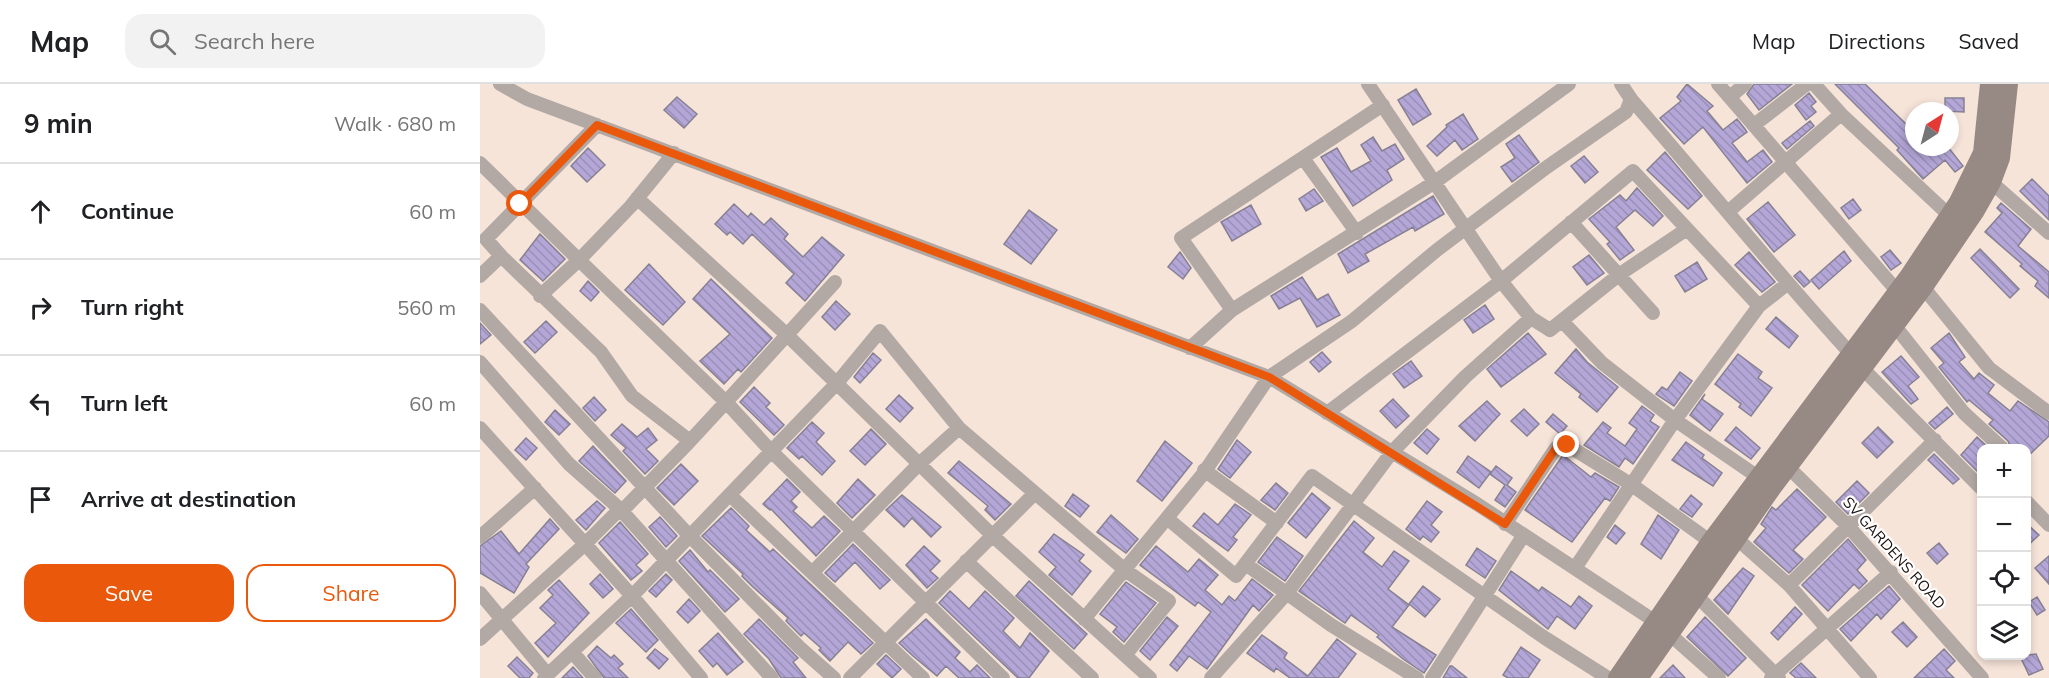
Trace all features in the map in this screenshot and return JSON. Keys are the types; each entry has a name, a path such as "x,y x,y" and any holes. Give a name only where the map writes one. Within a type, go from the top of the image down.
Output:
{"main road":[{"path":"1618,678 1696,595 1736,538 1783,461 1857,362 1898,292 1967,189 1983,153 1990,84"},
{"path":"1857,362 1895,326 1991,182 2000,158 2004,135 2008,84"},
{"path":"1638,678 1711,542 1758,477 1783,461"}],"street":[{"path":"500,84 527,99 1269,377 1575,568 1663,628 1719,678"},
{"path":"1368,84 1467,227 1501,281 1531,318 1550,330 1620,274 1687,228"},
{"path":"1190,348 1232,310 1435,182 1569,84"},
{"path":"1621,84 1631,99 1729,211 1787,284 1857,362 1977,484"},
{"path":"1718,84 1898,292"},
{"path":"1730,97 1745,84"},
{"path":"1754,126 1807,84"},
{"path":"1814,84 1841,114 1950,216"},
{"path":"1084,619 1168,519 1269,377 1353,321 1467,227 1626,112 1631,99"},
{"path":"1232,310 1181,238 1383,105"},
{"path":"1729,211 1841,114"},
{"path":"597,125 520,204 483,237 540,296 601,352 632,396 690,441"},
{"path":"540,296 579,260 637,198 674,153"},
{"path":"1303,158 1357,233"},
{"path":"480,163 726,402 770,450 1003,678"},
{"path":"1327,413 1501,281 1634,171 1759,306"},
{"path":"1991,182 2049,233"},
{"path":"637,198 786,334 993,536 1150,678"},
{"path":"1571,222 1653,313"},
{"path":"480,276 501,256"},
{"path":"480,639 585,544 690,441 835,282"},
{"path":"1575,568 1675,420 1759,306 1787,284"},
{"path":"1923,287 1989,368 2049,413"},
{"path":"480,310 689,535 799,647 834,678"},
{"path":"1211,678 1287,593 1392,452 1465,377 1531,318"},
{"path":"1562,321 1602,363 1675,420 1758,477"},
{"path":"1895,326 1964,413 1998,444"},
{"path":"480,593 546,676 632,596 689,535 731,496 770,450 837,383 880,330 959,428 1125,570 1169,601 1125,654"},
{"path":"480,362 569,464 621,510 772,678"},
{"path":"812,573 918,465 959,428"},
{"path":"482,432 632,596 702,678"},
{"path":"1789,585 1935,441"},
{"path":"1505,524 1556,448 1567,445 1632,485 1711,542"},
{"name":"SV GARDENS ROAD","path":"1783,461 1848,526 1982,678"},
{"path":"1204,470 1277,523"},
{"path":"1168,519 1236,576 1247,565 1312,476 1351,506 1608,678"},
{"path":"480,537 535,488"},
{"path":"854,677 1035,493"},
{"path":"731,496 887,641 923,678"},
{"path":"2031,506 2049,525"},
{"path":"1432,678 1523,537"},
{"path":"1736,538 1789,585 1824,629 1870,678"},
{"path":"966,561 1092,678"},
{"path":"1247,565 1331,625 1417,678"},
{"path":"1696,595 1775,677 1824,629 1890,572"},
{"path":"572,652 595,678"}],"building":[{"path":"1687,84 1713,106 1707,111 1723,130 1737,119 1745,129 1747,132 1732,143 1747,162 1763,150 1772,162 1747,183 1703,127 1684,144 1660,118 1681,101 1677,97"},
{"path":"1754,84 1792,84 1759,110 1747,94"},
{"path":"1835,84 1865,84 1905,123 1905,156 1955,156 1963,166 1955,172 1945,160 1923,179 1897,150 1899,148"},
{"path":"1416,89 1431,114 1413,125 1398,100"},
{"path":"1809,93 1816,102 1811,106 1816,112 1806,120 1795,105"},
{"path":"677,97 697,114 684,128 664,110"},
{"path":"1945,98 1964,98 1964,112 1959,112 1959,102 1945,102"},
{"path":"1463,114 1478,139 1462,150 1455,140 1437,156 1427,146 1447,127 1446,125"},
{"path":"1810,121 1814,126 1787,149 1782,143"},
{"path":"1519,135 1539,162 1512,182 1501,167 1515,158 1506,144"},
{"path":"1373,137 1382,151 1395,144 1404,159 1387,170 1392,180 1353,206 1321,157 1337,148 1351,172 1371,161 1361,145"},
{"path":"588,148 605,165 587,182 571,166"},
{"path":"1665,152 1702,196 1688,209 1647,170"},
{"path":"1584,156 1598,172 1585,183 1571,166"},
{"path":"2032,179 2049,196 2049,220 2020,191"},
{"path":"1637,188 1663,216 1653,226 1635,210 1616,227 1634,250 1620,260 1607,244 1610,242 1589,219 1620,195 1626,201"},
{"path":"1314,189 1323,201 1306,211 1299,199"},
{"path":"1433,196 1444,214 1415,231 1413,227 1365,254 1369,261 1348,273 1338,254"},
{"path":"1853,199 1861,210 1849,219 1841,208"},
{"path":"1768,202 1795,235 1774,252 1747,219"},
{"path":"2001,203 2031,229 2018,246 2049,272 2049,298 2035,286 2038,281 2020,266 2022,264 1985,232 2002,213 1997,208"},
{"path":"734,204 748,217 751,213 764,225 771,218 788,234 784,239 803,257 822,237 844,255 805,301 786,283 794,274 752,234 743,244 730,232 727,235 715,224"},
{"path":"1251,205 1261,224 1232,241 1221,222"},
{"path":"1029,210 1057,230 1031,264 1004,244"},
{"path":"540,234 565,259 543,281 520,260"},
{"path":"1980,249 2019,289 2010,298 1971,258"},
{"path":"1890,250 1901,263 1891,270 1881,257"},
{"path":"1844,251 1851,261 1819,289 1811,280"},
{"path":"1180,252 1191,268 1183,279 1168,267"},
{"path":"1749,252 1775,282 1762,292 1735,265"},
{"path":"1589,255 1604,273 1587,285 1573,267"},
{"path":"1697,262 1707,279 1685,292 1675,276"},
{"path":"649,264 685,302 663,325 625,290"},
{"path":"1800,271 1810,282 1804,287 1794,276"},
{"path":"1302,277 1317,300 1328,294 1340,315 1317,327 1300,298 1279,309 1271,296"},
{"path":"711,279 772,338 741,372 738,369 724,384 700,361 730,334 693,299"},
{"path":"588,281 599,292 591,301 580,291"},
{"path":"836,301 850,314 835,330 822,317"},
{"path":"1485,305 1494,319 1473,333 1464,320"},
{"path":"1776,317 1798,336 1789,348 1766,329"},
{"path":"546,321 557,332 535,353 524,342"},
{"path":"480,323 491,335 480,344"},
{"path":"1528,333 1546,354 1501,387 1487,369"},
{"path":"1949,333 1965,357 1959,362 1974,379 1979,373 1994,385 1988,393 2010,411 2018,401 2049,422 2049,436 2031,453 2031,444 2009,444 1989,424 1993,420 1969,400 1967,402 1939,367 1944,363 1931,348"},
{"path":"1576,349 1587,362 1618,387 1597,412 1579,397 1581,394 1555,373"},
{"path":"1322,352 1331,362 1319,372 1310,362"},
{"path":"873,353 881,360 860,383 854,377"},
{"path":"1738,354 1762,372 1758,378 1772,388 1751,416 1739,407 1741,404 1715,384"},
{"path":"1901,356 1919,377 1908,386 1918,399 1911,404 1882,372"},
{"path":"1411,361 1422,376 1404,388 1393,374"},
{"path":"1680,372 1692,381 1674,406 1656,394 1662,387 1667,390"},
{"path":"754,387 770,403 766,407 784,425 774,435 740,402"},
{"path":"1705,394 1702,399 1723,414 1710,431 1690,415"},
{"path":"899,395 913,408 900,422 886,409"},
{"path":"594,397 606,410 595,421 583,408"},
{"path":"1393,399 1409,416 1396,428 1380,411"},
{"path":"1487,401 1500,414 1475,441 1459,426"},
{"path":"1642,406 1654,415 1650,421 1659,427 1633,464 1625,458 1619,467 1584,445 1603,422 1611,428 1607,433 1625,446 1637,429 1629,423"},
{"path":"1947,407 1953,414 1935,429 1929,423"},
{"path":"1524,409 1539,424 1527,436 1511,421"},
{"path":"555,410 570,424 559,435 545,422"},
{"path":"1553,414 1567,426 1560,434 1546,422"},
{"path":"812,422 824,433 816,442 835,461 822,475 802,456 799,459 787,448"},
{"path":"622,424 637,437 648,428 657,440 646,449 658,461 645,474 623,451 626,448 611,435"},
{"path":"1736,427 1760,448 1751,459 1725,440"},
{"path":"1878,427 1893,442 1877,458 1862,443"},
{"path":"871,429 886,444 865,465 850,451"},
{"path":"1427,429 1439,439 1427,454 1414,443"},
{"path":"1977,437 1985,444 1977,444 1977,471 1961,455"},
{"path":"526,438 537,448 526,460 515,450"},
{"path":"1237,440 1251,452 1230,478 1218,469"},
{"path":"1165,441 1192,463 1162,501 1137,481"},
{"path":"1686,442 1704,455 1702,458 1722,473 1713,486 1672,460"},
{"path":"593,446 626,481 615,493 579,461"},
{"path":"1934,454 1959,479 1953,484 1928,460"},
{"path":"1563,455 1591,477 1595,473 1619,487 1610,501 1605,498 1572,542 1525,510"},
{"path":"1468,456 1491,472 1479,488 1457,472"},
{"path":"959,461 1011,504 995,520 985,510 988,506 948,473"},
{"path":"681,464 698,481 674,505 657,488"},
{"path":"1496,466 1512,478 1507,485 1516,492 1505,507 1495,500 1505,485 1490,474"},
{"path":"787,479 800,492 791,501 797,507 793,511 812,528 824,516 840,531 816,556 771,509 763,504"},
{"path":"858,479 875,495 852,518 837,503"},
{"path":"1857,481 1869,493 1848,514 1836,502"},
{"path":"1276,483 1288,493 1275,510 1261,500"},
{"path":"1797,489 1826,517 1793,550 1803,559 1789,573 1754,542 1766,528 1761,524 1772,507 1776,510"},
{"path":"1312,493 1330,508 1306,538 1288,523"},
{"path":"1073,494 1089,506 1080,517 1065,506"},
{"path":"902,495 941,527 931,537 912,518 904,527 886,510"},
{"path":"1691,495 1702,504 1692,517 1680,509"},
{"path":"597,501 605,508 586,530 576,520"},
{"path":"1427,501 1442,512 1431,525 1439,532 1431,542 1423,536 1420,540 1406,529"},
{"path":"1235,504 1251,515 1233,537 1237,540 1228,551 1193,526 1204,513 1218,525"},
{"path":"731,508 749,526 746,530 770,552 773,549 873,643 861,654 848,642 830,661 819,650 821,648 804,633 801,636 786,621 788,618 702,536"},
{"path":"1111,515 1138,539 1126,553 1097,532"},
{"path":"1658,515 1679,530 1661,559 1641,544"},
{"path":"660,517 677,536 666,547 649,527"},
{"path":"550,519 559,529 526,564 529,567 514,593 480,573 480,546 501,531 519,554"},
{"path":"1354,521 1374,538 1363,552 1382,567 1394,551 1409,561 1388,589 1409,605 1392,627 1436,655 1424,673 1403,659 1377,637 1379,635 1351,615 1345,623 1299,591"},
{"path":"620,522 648,554 636,565 642,571 631,580 599,543"},
{"path":"1615,525 1625,533 1616,544 1607,537"},
{"path":"2031,528 2039,535 2031,542"},
{"path":"1054,534 1084,555 1079,561 1091,571 1072,595 1049,575 1056,567 1039,552"},
{"path":"1277,537 1303,556 1285,581 1258,562"},
{"path":"1848,539 1866,560 1857,570 1867,581 1859,589 1854,584 1828,611 1802,585"},
{"path":"1939,543 1948,554 1937,564 1927,553"},
{"path":"853,544 890,580 880,589 855,562 835,582 825,573"},
{"path":"924,546 940,561 930,571 938,578 927,588 906,565"},
{"path":"1156,546 1188,572 1199,559 1218,575 1205,590 1222,605 1229,596 1235,601 1252,579 1273,595 1259,611 1253,605 1207,669 1189,656 1177,671 1170,665 1211,612 1198,602 1195,606 1140,565"},
{"path":"1477,548 1496,561 1485,578 1466,565"},
{"path":"690,550 708,572 710,570 739,599 725,612 679,561"},
{"path":"2049,556 2049,584 2035,568"},
{"path":"1743,568 1754,576 1728,614 1714,600"},
{"path":"1511,571 1539,591 1542,587 1571,607 1579,596 1592,606 1575,629 1557,616 1548,629 1499,590"},
{"path":"600,574 613,589 603,598 590,584"},
{"path":"666,574 672,580 656,597 649,591"},
{"path":"559,580 589,613 548,657 535,643 556,623 540,608 553,595 548,590"},
{"path":"1029,581 1087,634 1074,649 1016,596"},
{"path":"1126,582 1156,603 1124,642 1113,632 1117,627 1100,614"},
{"path":"1423,586 1440,599 1425,617 1409,604"},
{"path":"1889,586 1900,599 1881,619 1877,614 1851,641 1840,629"},
{"path":"950,591 969,609 985,591 1014,618 1003,631 1020,648 1030,633 1049,651 1029,678 1018,678 939,603"},
{"path":"2037,597 2045,610 2037,615 2031,601"},
{"path":"689,599 700,611 688,623 677,612"},
{"path":"1795,607 1802,614 1778,640 1771,633"},
{"path":"631,609 658,640 646,652 616,623"},
{"path":"1167,617 1178,626 1150,660 1140,651"},
{"path":"1705,617 1746,658 1728,676 1687,637"},
{"path":"759,619 798,658 793,662 806,678 781,678 769,659 744,634"},
{"path":"926,619 960,652 955,658 970,672 977,665 990,678 959,678 946,666 937,676 899,643"},
{"path":"1903,622 1917,637 1907,647 1892,632"},
{"path":"718,633 743,662 727,675 717,663 713,667 699,651"},
{"path":"1262,635 1287,653 1284,658 1308,676 1337,639 1356,654 1338,678 1290,678 1276,668 1274,672 1247,653"},
{"path":"597,646 611,658 614,655 623,664 618,668 628,678 604,678 588,656"},
{"path":"1521,647 1540,660 1528,678 1508,678 1503,675"},
{"path":"655,649 668,659 659,669 647,658"},
{"path":"1944,649 1955,661 1946,670 1954,678 1914,678"},
{"path":"2036,654 2043,669 2029,675 2022,660 2031,660 2031,655"},
{"path":"886,655 901,669 892,678 877,664"},
{"path":"517,657 533,673 529,678 520,678 508,666"},
{"path":"1801,663 1816,678 1796,678 1790,673"},
{"path":"1673,665 1685,678 1660,678"},
{"path":"1452,666 1467,678 1443,678"},
{"path":"573,667 583,678 562,678"}],"route":[{"path":"520,204 597,125 1269,377 1477,504 1505,524 1556,448 1567,445"}]}
